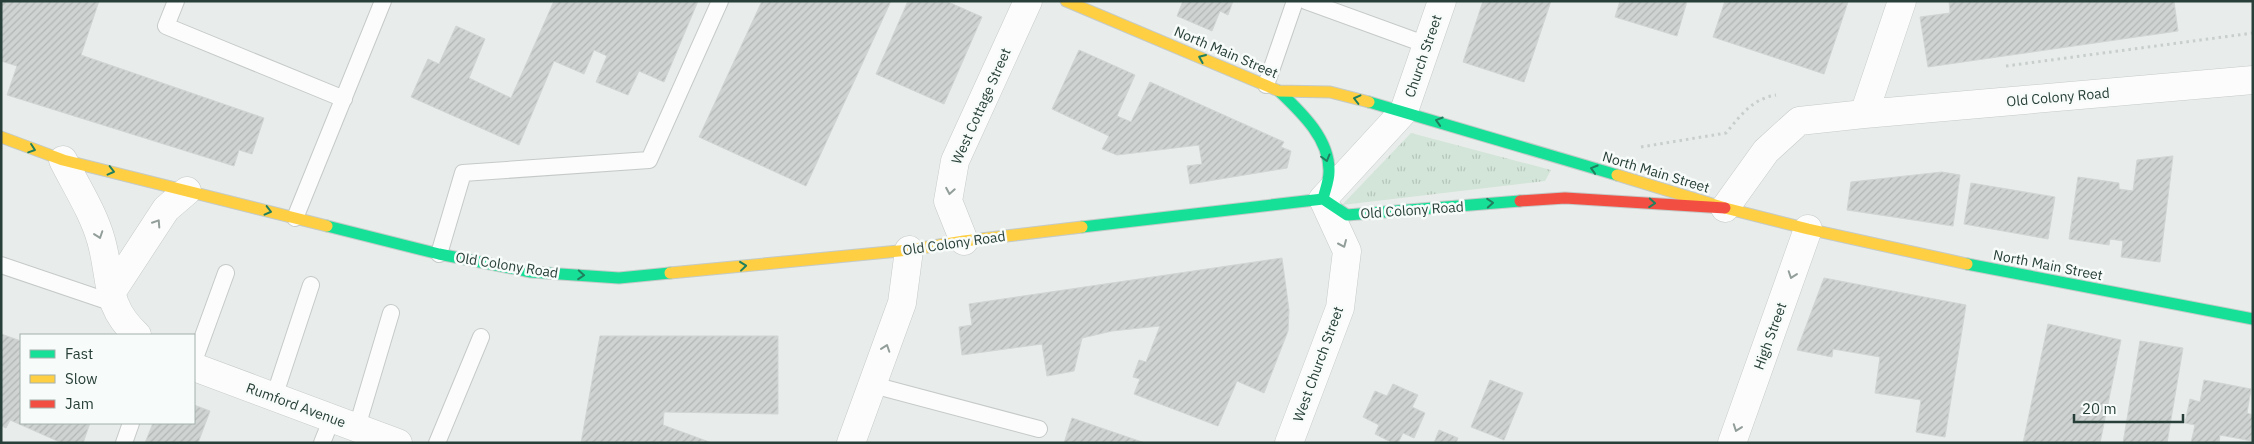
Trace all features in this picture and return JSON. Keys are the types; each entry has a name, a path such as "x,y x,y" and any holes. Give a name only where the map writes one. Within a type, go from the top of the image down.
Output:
{"main road":[{"name":"North Main Street","path":"1066,1 1273,88 1330,92 1404,111 1725,208 1808,229 2005,272 2253,320"},
{"path":"1273,88 1308,117 1321,139 1329,170 1323,199"},
{"name":"Old Colony Road","path":"1,137 63,160 439,254 531,272 619,278 909,250 964,241 1323,199 1347,214 1565,198 1725,208"}],"street":[{"name":"West Cottage Street","path":"964,241 948,201 955,161 1028,1"},
{"name":"Church Street","path":"1404,111 1442,1"},
{"path":"1864,114 1902,1"},
{"name":"Old Colony Road","path":"1725,208 1766,151 1799,121 2253,80"},
{"path":"1323,199 1404,111"},
{"path":"63,160 91,214 101,240 112,298 136,334"},
{"path":"112,298 166,209 187,190"},
{"name":"West Church Street","path":"1289,443 1340,308 1347,251 1323,199"},
{"name":"High Street","path":"1732,443 1808,229"},
{"path":"851,443 902,303 909,250"},
{"name":"Rumford Avenue","path":"195,367 274,397 337,429 398,443"}],"lane":[{"path":"176,1 166,26 344,99"},
{"path":"295,218 383,1"},
{"path":"439,254 463,173 649,160 720,1"},
{"path":"1273,88 1296,1"},
{"path":"1306,1 1427,46"},
{"path":"1,265 112,298"},
{"path":"195,358 226,273"},
{"path":"274,397 311,286"},
{"path":"337,429 391,313"},
{"path":"437,443 481,337"},
{"path":"873,385 1039,429"},
{"path":"124,443 131,424"}],"path":[{"path":"2005,66 2253,33"},
{"path":"1632,149 1726,133"}],"green space":[{"path":"1411,133 1551,170 1545,181 1342,205"}],"building":[{"path":"1,1 99,1 81,55 264,118 252,154 239,150 234,166 7,95 17,66 1,61"},
{"path":"554,1 698,1 664,82 639,71 628,95 596,82 607,56 594,50 584,74 554,61 519,145 411,97 428,59 439,64 456,26 485,39 469,78 511,98"},
{"path":"762,1 891,1 806,186 699,137"},
{"path":"908,1 946,1 982,17 944,104 876,74"},
{"path":"1183,1 1233,1 1228,15 1220,11 1212,31 1177,16"},
{"path":"1483,1 1551,1 1524,82 1463,62"},
{"path":"1620,1 1687,1 1677,36 1615,17"},
{"path":"1725,1 1848,2 1824,74 1713,37"},
{"path":"1949,1 2174,1 2178,31 1928,67 1920,17 1950,13"},
{"path":"1079,50 1135,75 1117,116 1131,122 1150,82 1284,142 1281,147 1291,151 1287,168 1190,184 1187,166 1202,164 1199,145 1117,155 1102,149 1109,136 1052,109"},
{"path":"2173,156 2160,262 2121,257 2123,241 2110,239 2109,245 2069,239 2078,177 2119,183 2119,189 2133,191 2137,160"},
{"path":"1942,172 1960,175 1953,226 1847,210 1851,182"},
{"path":"1971,183 2055,197 2048,239 1964,224"},
{"path":"1282,258 1289,310 1288,331 1264,393 1237,381 1218,426 1134,394 1140,379 1133,377 1139,360 1146,362 1160,326 1112,331 1082,338 1074,371 1047,376 1042,344 962,355 959,327 972,325 969,304"},
{"path":"1824,278 1966,305 1945,437 1916,432 1921,400 1875,393 1880,357 1833,349 1832,357 1797,350"},
{"path":"2048,324 2121,340 2100,443 2023,443"},
{"path":"1,334 20,341 20,424 90,424 83,443 62,443 10,420 6,428 1,426"},
{"path":"600,336 778,336 778,414 664,412 663,425 712,443 581,443"},
{"path":"2140,341 2183,348 2167,443 2123,443"},
{"path":"1490,380 1523,393 1504,440 1471,427"},
{"path":"2204,380 2251,389 2247,413 2253,415 2252,441 2220,435 2219,443 2191,443 2195,425 2185,423 2190,399 2200,402"},
{"path":"1393,384 1418,395 1412,407 1425,413 1414,438 1403,433 1398,443 1393,443 1375,434 1379,425 1363,417 1375,391 1387,396"},
{"path":"195,405 210,411 198,443 145,443 153,424 195,424"},
{"path":"1072,418 1145,443 1064,443"},
{"path":"1439,430 1458,438 1456,443 1434,443"}],"traffic: fast":[{"path":"1279,91 1305,117 1325,148 1329,172 1323,199"},
{"path":"1369,102 1617,175"},
{"path":"1082,227 1323,199 1347,215 1520,201"},
{"path":"327,226 439,254 531,272 619,278 670,273"},
{"path":"1967,264 2253,319"}],"traffic: slow":[{"path":"1066,1 1279,91 1330,92 1369,102"},
{"path":"1,137 63,160 327,226"},
{"path":"1617,175 1725,208 1808,229 1967,264"},
{"path":"670,273 909,250 964,241 1082,227"}],"traffic: jam":[{"path":"1520,201 1565,198 1725,208"}]}
